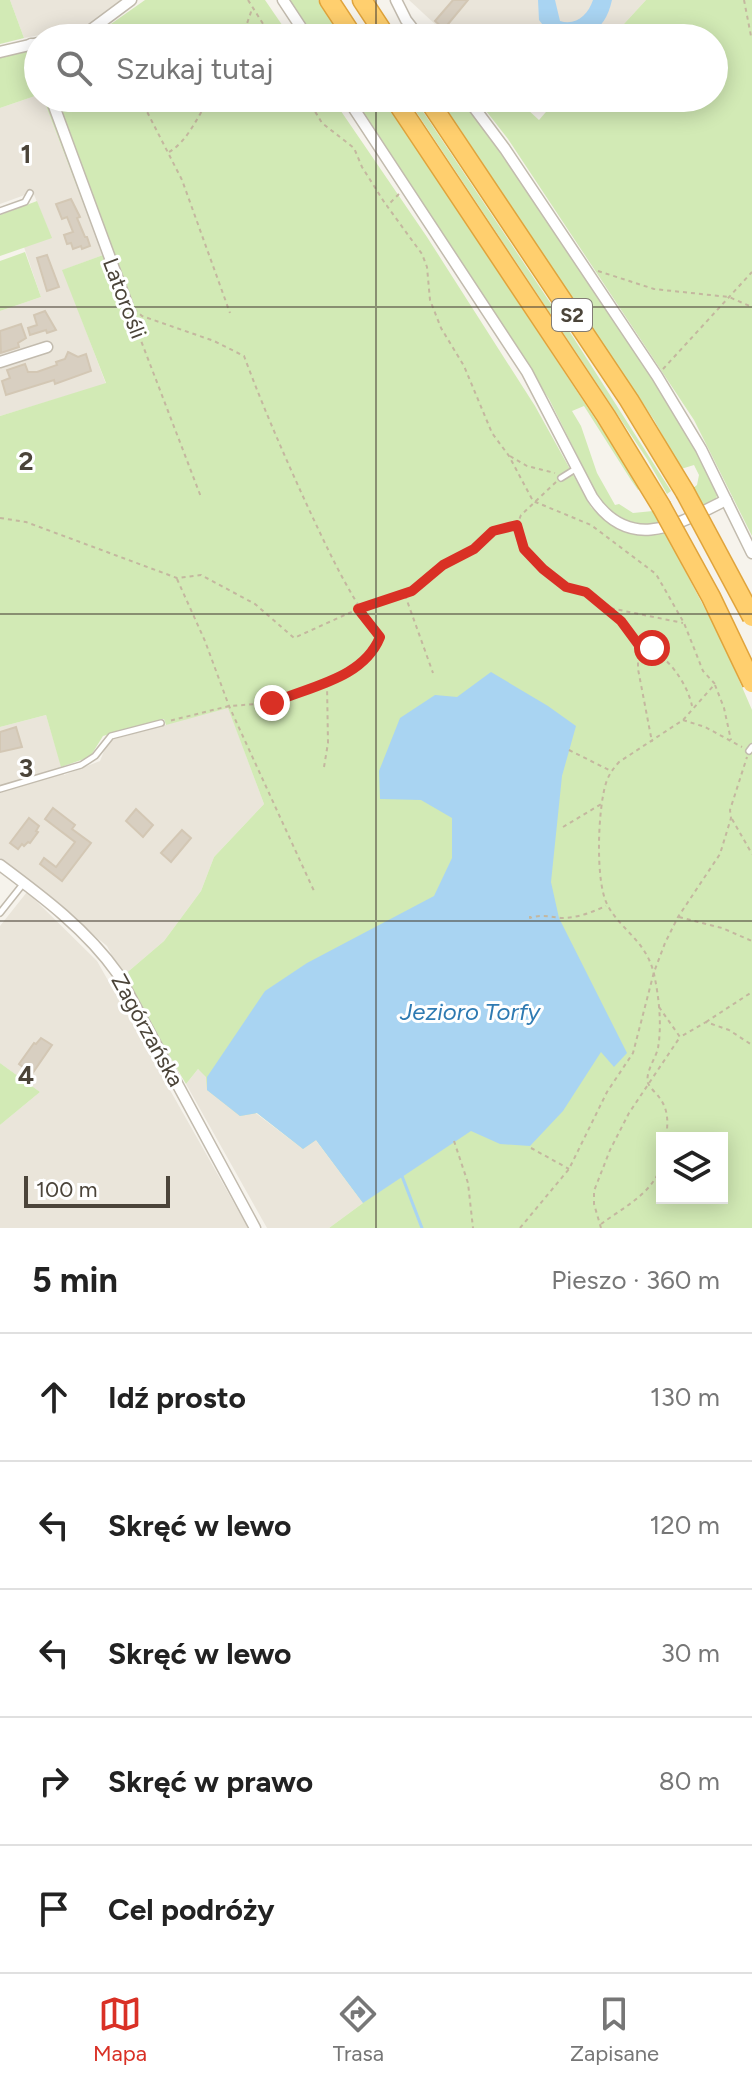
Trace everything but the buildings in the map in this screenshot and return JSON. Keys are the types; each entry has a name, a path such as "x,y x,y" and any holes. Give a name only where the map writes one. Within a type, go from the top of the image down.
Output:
{"highway":[{"path":"329,0 345,24"},
{"path":"362,0 378,24"},
{"name":"S2","path":"403,112 606,416 661,506 719,612 752,683"},
{"name":"S2","path":"436,112 629,400 685,492 752,617"}],"street":[{"path":"101,24 131,0"},
{"path":"283,0 299,24"},
{"path":"396,0 411,24"},
{"path":"0,52 24,46"},
{"name":"Latorośli","path":"56,112 127,304"},
{"path":"356,112 527,372 603,512 618,524 632,529 653,530 670,526 726,500"},
{"path":"477,112 657,376 693,434 752,553"},
{"path":"0,362 47,347"},
{"name":"Zagórzańska","path":"0,865 100,949 118,974 255,1228"}],"lane":[{"path":"0,211 25,202 30,193"},
{"path":"561,478 578,468"},
{"path":"0,789 81,765 95,756 111,736 161,723"},
{"path":"0,913 24,883"}],"path":[{"path":"248,0 263,24"},
{"path":"744,0 752,42"},
{"path":"247,24 252,7"},
{"path":"147,112 182,180 230,313"},
{"path":"168,153 183,144 201,112"},
{"path":"315,112 322,123 354,148 362,167 387,206 422,254 427,267 430,300 441,328 464,366 492,433 509,456 533,501 591,525 656,574 684,623 703,671 715,684 731,741"},
{"path":"387,206 406,187"},
{"path":"587,272 599,271 654,289 729,297 752,307"},
{"path":"657,376 752,272"},
{"path":"127,304 142,316 214,341 244,356 265,414 358,609 380,637 376,648 359,666 327,684 302,689 272,703 229,706 161,723"},
{"name":"Latorośli","path":"127,304 201,497"},
{"path":"509,456 527,466 552,470 561,478 521,515 517,525 524,549 566,587 586,592 621,621 638,644 638,669 652,742"},
{"path":"0,518 26,522 177,578 201,575 255,604 294,638 358,609 412,591 443,565 474,549 493,531 517,525"},
{"path":"177,578 229,706 314,891"},
{"path":"404,594 433,673"},
{"path":"600,606 684,623"},
{"path":"638,644 652,648 679,676 688,690 693,708"},
{"path":"324,767 328,743 327,684"},
{"path":"667,1132 669,1121 663,1102 648,1084 657,1050 658,1006 654,972 641,943 607,906 601,887 599,863 603,803 605,785 619,762 683,720 715,684"},
{"path":"683,720 750,749 730,810 731,818 752,854"},
{"path":"569,750 611,771"},
{"path":"563,827 603,803"},
{"path":"520,1228 569,1169 607,1092 633,1053 654,972 678,917 720,854 731,818"},
{"path":"530,916 581,916 607,906"},
{"path":"678,917 722,928 752,941"},
{"path":"656,1177 649,1188 601,1226 594,1204 594,1191 629,1113 680,1037 752,992"},
{"path":"658,1006 680,1037"},
{"path":"706,1022 729,1030 752,1045"},
{"path":"454,1141 468,1183 473,1228"},
{"path":"531,1148 569,1169"}],"shaded area":[{"path":"10,0 121,0 90,24 24,24 24,38"},
{"path":"409,0 646,0 624,24 435,24"},
{"path":"24,100 24,112 48,112 103,255 63,270 106,384 0,416 0,311 41,297 24,247 51,237 33,192 0,204 0,108"},
{"path":"228,707 264,804 214,857 201,891 164,941 123,976 107,946 0,858 0,727 46,715 64,775 100,761 108,741"},
{"path":"27,892 97,961 248,1228 0,1228 0,1125 40,1092 0,1063 0,926"},
{"path":"198,1069 303,1149 315,1139 363,1203 329,1228 267,1228 186,1084"}],"green space":[{"path":"0,0 10,0 24,38 0,44"},
{"path":"145,0 265,0 281,24 111,24"},
{"path":"288,0 318,0 334,24 304,24"},
{"path":"646,0 752,0 752,536 694,420 508,139 487,112 530,112 539,120 546,112 728,112 728,24 624,24"},
{"path":"24,51 24,100 0,108 0,56"},
{"path":"48,112 342,112 427,237 535,406 591,507 607,522 624,531 643,534 664,531 723,643 752,710 752,1228 329,1228 363,1203 316,1140 303,1149 257,1113 240,1116 207,1090 206,1077 198,1069 186,1084 123,976 164,941 201,891 214,857 264,804 228,708 166,725 164,719 103,736 90,757 61,767 46,715 0,727 0,416 106,383 62,270 103,255"},
{"path":"361,112 392,112 641,488 638,490 631,480 584,406 572,411 581,426 597,473 615,505 619,504 633,513 653,511 660,524 632,524 620,519 601,503 549,399"},
{"path":"416,112 423,112 573,337 671,491 667,494 647,459"},
{"path":"448,112 473,112 475,115 680,420 718,492 716,499 704,506 693,488 699,475 694,465 681,469 654,420"},
{"path":"37,201 52,238 0,256 0,215"},
{"path":"25,252 41,297 0,311 0,261"},
{"path":"0,1063 40,1092 0,1125"}],"water":[{"path":"538,0 555,0 560,21 571,22 581,18 593,0 612,0 601,24 542,24"},
{"name":"Jezioro Torfy","path":"491,672 576,726 562,776 551,882 559,918 627,1053 614,1067 601,1052 563,1111 530,1146 500,1144 471,1131 363,1203 316,1140 303,1149 257,1113 240,1116 207,1090 207,1077 265,991 307,963 434,896 452,858 452,818 421,800 380,799 379,771 400,718 435,695 457,697"}],"waterway":[{"path":"402,1176 422,1228"}],"route":[{"path":"272,703 302,689 327,684 359,666 376,648 380,637 358,609 412,591 443,565 474,549 493,531 517,525 524,549 543,569 566,587 586,592 621,621 638,644 652,648"}]}
